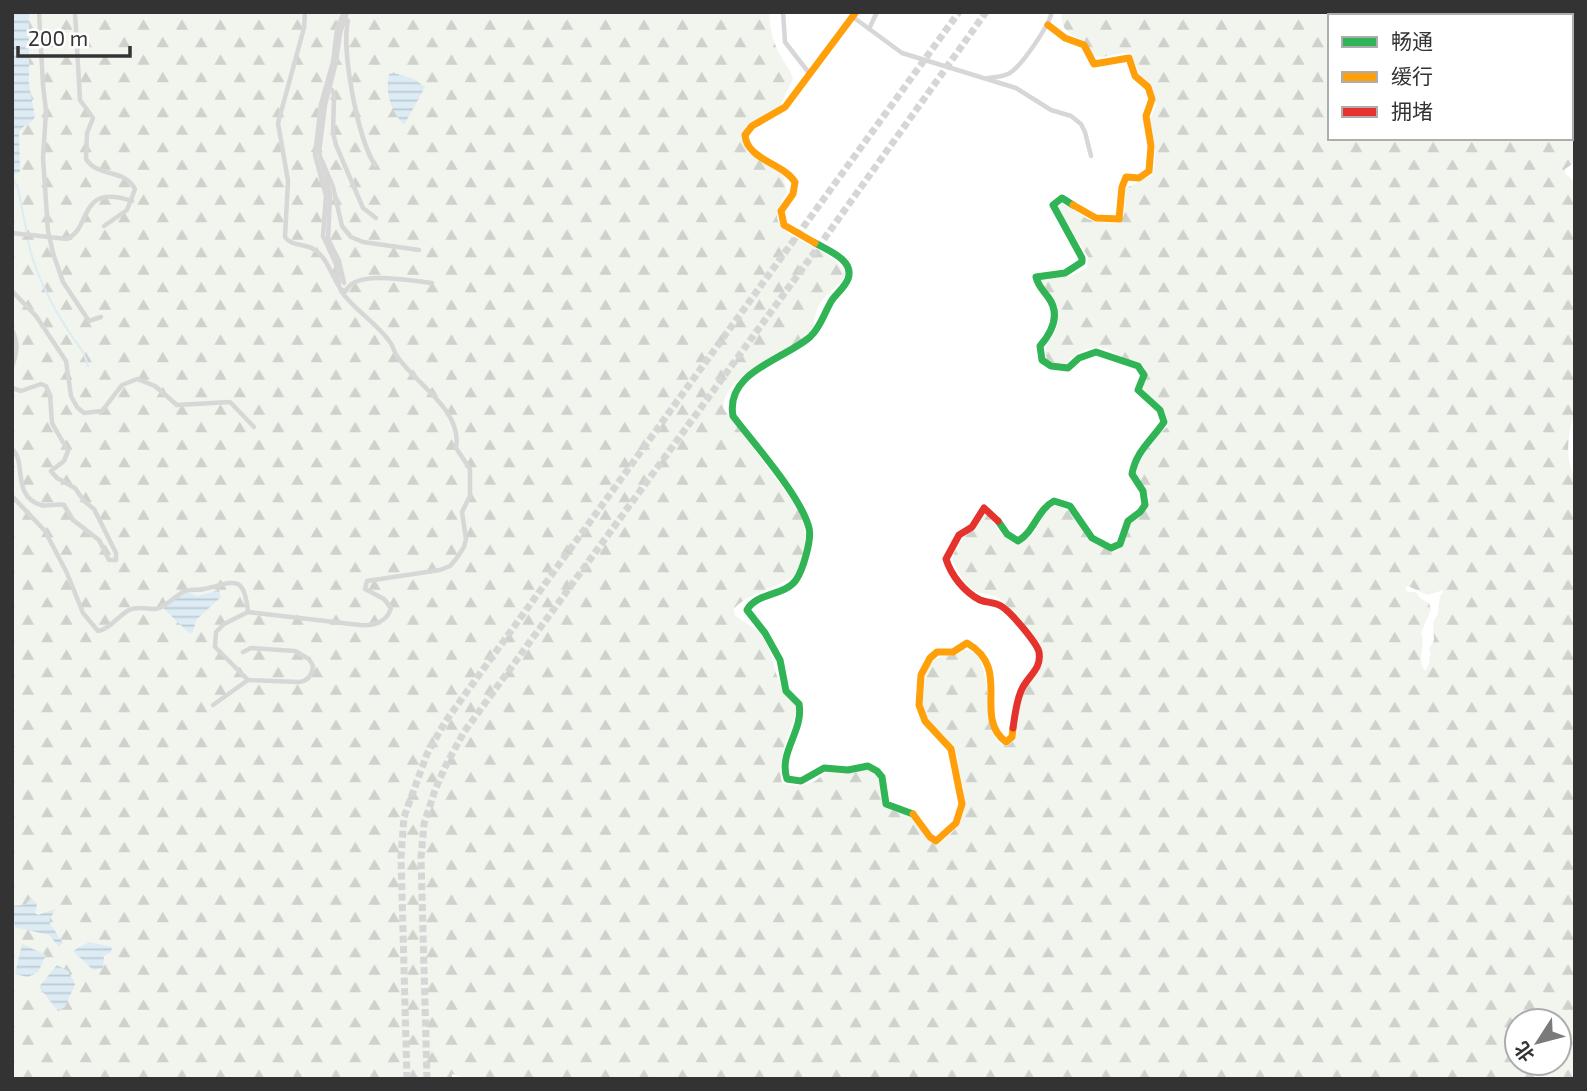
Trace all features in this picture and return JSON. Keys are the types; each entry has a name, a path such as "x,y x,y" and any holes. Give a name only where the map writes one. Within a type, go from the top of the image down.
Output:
{"street":[{"path":"39,12 46,111 44,191 49,238 57,267 69,294 89,321 101,317"},
{"path":"75,12 79,100 93,118 88,133 86,159 94,168 118,174 128,180 135,189 127,210 104,226"},
{"path":"248,680 219,652 214,642 216,632 220,628 248,612 275,617 371,625 389,616 391,608 384,599 365,589 367,581 397,578 450,566 464,547 466,538 462,512 470,496 470,469 456,448 458,435 439,402 396,356 390,342 343,287 317,251 290,243 285,237 288,181 278,123 302,37 305,12"},
{"path":"334,273 336,264 323,236 326,196 315,155 321,104 333,62 337,29 346,12"},
{"path":"343,287 339,261 328,239 330,195 319,159 322,122 346,12"},
{"path":"783,12 785,42 809,73"},
{"path":"869,29 877,12"},
{"path":"984,78 1004,76 1012,71 1048,25 1052,12"},
{"path":"1048,25 1065,38 1083,45 1094,64 1129,58 1135,76 1148,87 1152,99 1147,109 1145,124 1151,158 1149,172 1139,178 1126,177 1122,184 1122,213 1119,219 1091,218 1062,198 1053,205 1082,262 1065,273 1036,276 1040,288 1053,305 1054,324 1050,335 1040,346 1041,355 1046,364 1062,368 1068,368 1086,354 1102,352 1121,362 1138,366 1144,375 1138,390 1160,410 1164,422 1134,459 1132,474 1144,492 1145,506 1128,522 1124,539 1116,548 1092,537 1070,506 1054,501 1042,509 1030,533 1018,541 1006,534 990,510 984,508 972,527 959,535 948,553 947,565 958,582 980,600 1002,606 1036,646 1040,659 1022,689 1016,708 1014,733 1006,742 1000,739 994,729 990,673 985,659 975,646 967,643 953,652 937,652 925,664 919,711 927,725 940,735 950,749 956,782 962,797 955,825 936,841 928,835 915,815 887,804 884,782 872,768 861,766 845,771 824,768 806,780 794,782 787,779 784,773 786,753 800,720 799,704 786,691 780,660 765,633 747,610 751,603 789,586 797,579 809,544 810,530 801,506 733,416 729,405 731,397 744,380 811,336 850,274 843,260 784,225 781,211 795,190 794,179 787,171 754,153 747,144 747,135 750,128 782,110 854,15 902,52 1016,88 1051,110 1076,120 1085,132 1091,156"},
{"path":"345,19 348,21 347,49 360,125 375,165"},
{"path":"329,91 332,90 334,95 332,123 336,145 363,208 376,218"},
{"path":"319,159 322,160 333,187 342,226 351,237 363,242 419,250"},
{"path":"12,233 62,240 75,234 87,209 104,197 112,196 132,201"},
{"path":"343,287 369,278 432,283"},
{"path":"12,291 36,316 66,361 71,396 77,407 84,412 102,411 122,385 137,379 155,386 177,405 230,402 254,427"},
{"path":"12,330 17,342 12,367"},
{"path":"12,388 21,391 41,384 46,386 50,395 52,423 68,451 64,461 51,471 57,478 75,488 98,514 116,553 116,560 109,560 99,540 89,530 78,525 64,505 40,505 29,496 20,483 19,457 12,449"},
{"path":"12,496 45,531 67,573 83,613 98,631 104,630 129,610 146,607 157,609 185,590 202,590 225,582 234,582 240,586 245,593 248,612"},
{"path":"213,705 248,680 303,682 310,677 313,666 309,659 295,651 251,648 243,652"}],"green space":[{"path":"12,12 769,12 775,43 793,79 779,108 750,124 744,144 748,153 783,174 787,192 777,219 784,230 831,258 845,274 821,302 812,328 806,336 742,377 725,397 724,409 800,511 805,535 802,559 795,575 746,599 734,609 735,615 762,636 783,689 795,701 797,709 782,756 782,783 807,784 827,773 867,769 877,775 881,782 884,807 914,818 930,842 937,845 947,838 959,823 963,815 964,797 956,752 923,709 923,687 931,664 938,658 956,654 964,649 977,654 985,675 993,731 997,742 1007,746 1015,740 1024,692 1040,668 1042,659 1031,634 1007,606 994,596 976,592 966,584 952,558 958,545 987,513 1000,533 1016,545 1033,534 1049,507 1055,505 1071,512 1091,543 1117,552 1132,522 1150,498 1137,472 1140,461 1168,426 1165,412 1145,392 1146,373 1139,363 1097,347 1080,352 1065,364 1047,359 1047,345 1058,318 1055,307 1040,281 1043,277 1071,276 1087,268 1088,257 1060,213 1058,205 1069,205 1080,215 1092,220 1119,223 1124,215 1126,188 1151,176 1155,165 1155,145 1149,122 1156,106 1152,87 1140,75 1130,53 1092,56 1089,48 1064,27 1062,12 1499,12 1504,14 1328,14 1328,140 1573,140 1573,14 1567,14 1575,12 1575,162 1565,169 1565,173 1575,183 1575,412 1568,445 1569,462 1575,478 1575,1079 467,1079 452,1074 452,1079 12,1079","holes":["1408,586 1427,595 1444,590 1440,596 1438,614 1433,622 1434,640 1429,649 1430,663 1425,671 1421,662 1421,633 1431,609 1429,603 1421,599 1416,592 1408,592 1405,588"]}],"shaded area":[{"path":"12,12 29,13 29,84 35,117 19,132 20,172 12,175"},
{"path":"389,74 414,79 425,87 404,125 392,108 389,95"},
{"path":"219,590 221,597 196,620 193,632 189,633 163,608 185,592 198,596"},
{"path":"31,898 37,904 35,913 38,915 55,909 49,922 63,943 59,947 49,935 15,927 12,906 25,905"},
{"path":"89,942 112,947 111,952 104,956 103,968 93,970 73,951"},
{"path":"22,944 46,955 38,972 28,977 15,974"},
{"path":"57,965 68,971 75,984 65,1007 58,1011 39,987"}],"waterway":[{"path":"12,176 18,188 27,234"},
{"path":"28,241 44,288 83,352 88,366"}],"tunnel":[{"path":"407,1079 401,857 404,817 427,754 445,722 959,12"},
{"path":"427,1079 421,858 424,824 446,765 464,732 819,246 986,12"}],"traffic: fast":[{"path":"998,521 1007,534 1018,541 1054,501 1070,506 1092,538 1111,548 1120,544 1128,521 1145,505 1143,491 1132,474 1141,452 1164,422 1160,410 1138,390 1144,375 1138,366 1096,352 1079,358 1068,368 1051,366 1042,360 1040,346 1051,329 1054,310 1036,277 1065,273 1082,262 1053,205 1062,198 1073,205"},
{"path":"815,243 844,261 849,272 847,282 832,300 814,333 747,378 738,388 733,401 733,416 797,501 810,533 806,554 796,580 785,589 757,600 747,610 765,633 780,660 786,691 799,704 798,723 786,760 787,779 801,781 824,768 848,770 868,766 882,777 886,804 913,814"}],"traffic: slow":[{"path":"815,243 784,225 781,211 793,194 795,182 752,150 745,135 752,126 785,107 856,12"},
{"path":"1048,25 1065,38 1084,45 1094,64 1129,58 1135,76 1148,87 1152,99 1146,116 1151,146 1149,171 1139,178 1126,177 1122,187 1119,219 1096,218 1073,205"},
{"path":"913,814 936,841 956,823 962,804 951,749 925,721 919,705 921,675 930,658 937,652 953,652 967,643 980,654 988,666 992,719 996,731 1006,742 1012,737 1013,728"}],"traffic: jam":[{"path":"998,521 984,508 972,527 959,535 946,559 964,588 974,597 1005,609 1039,652 1038,664 1019,696 1013,728"}]}
